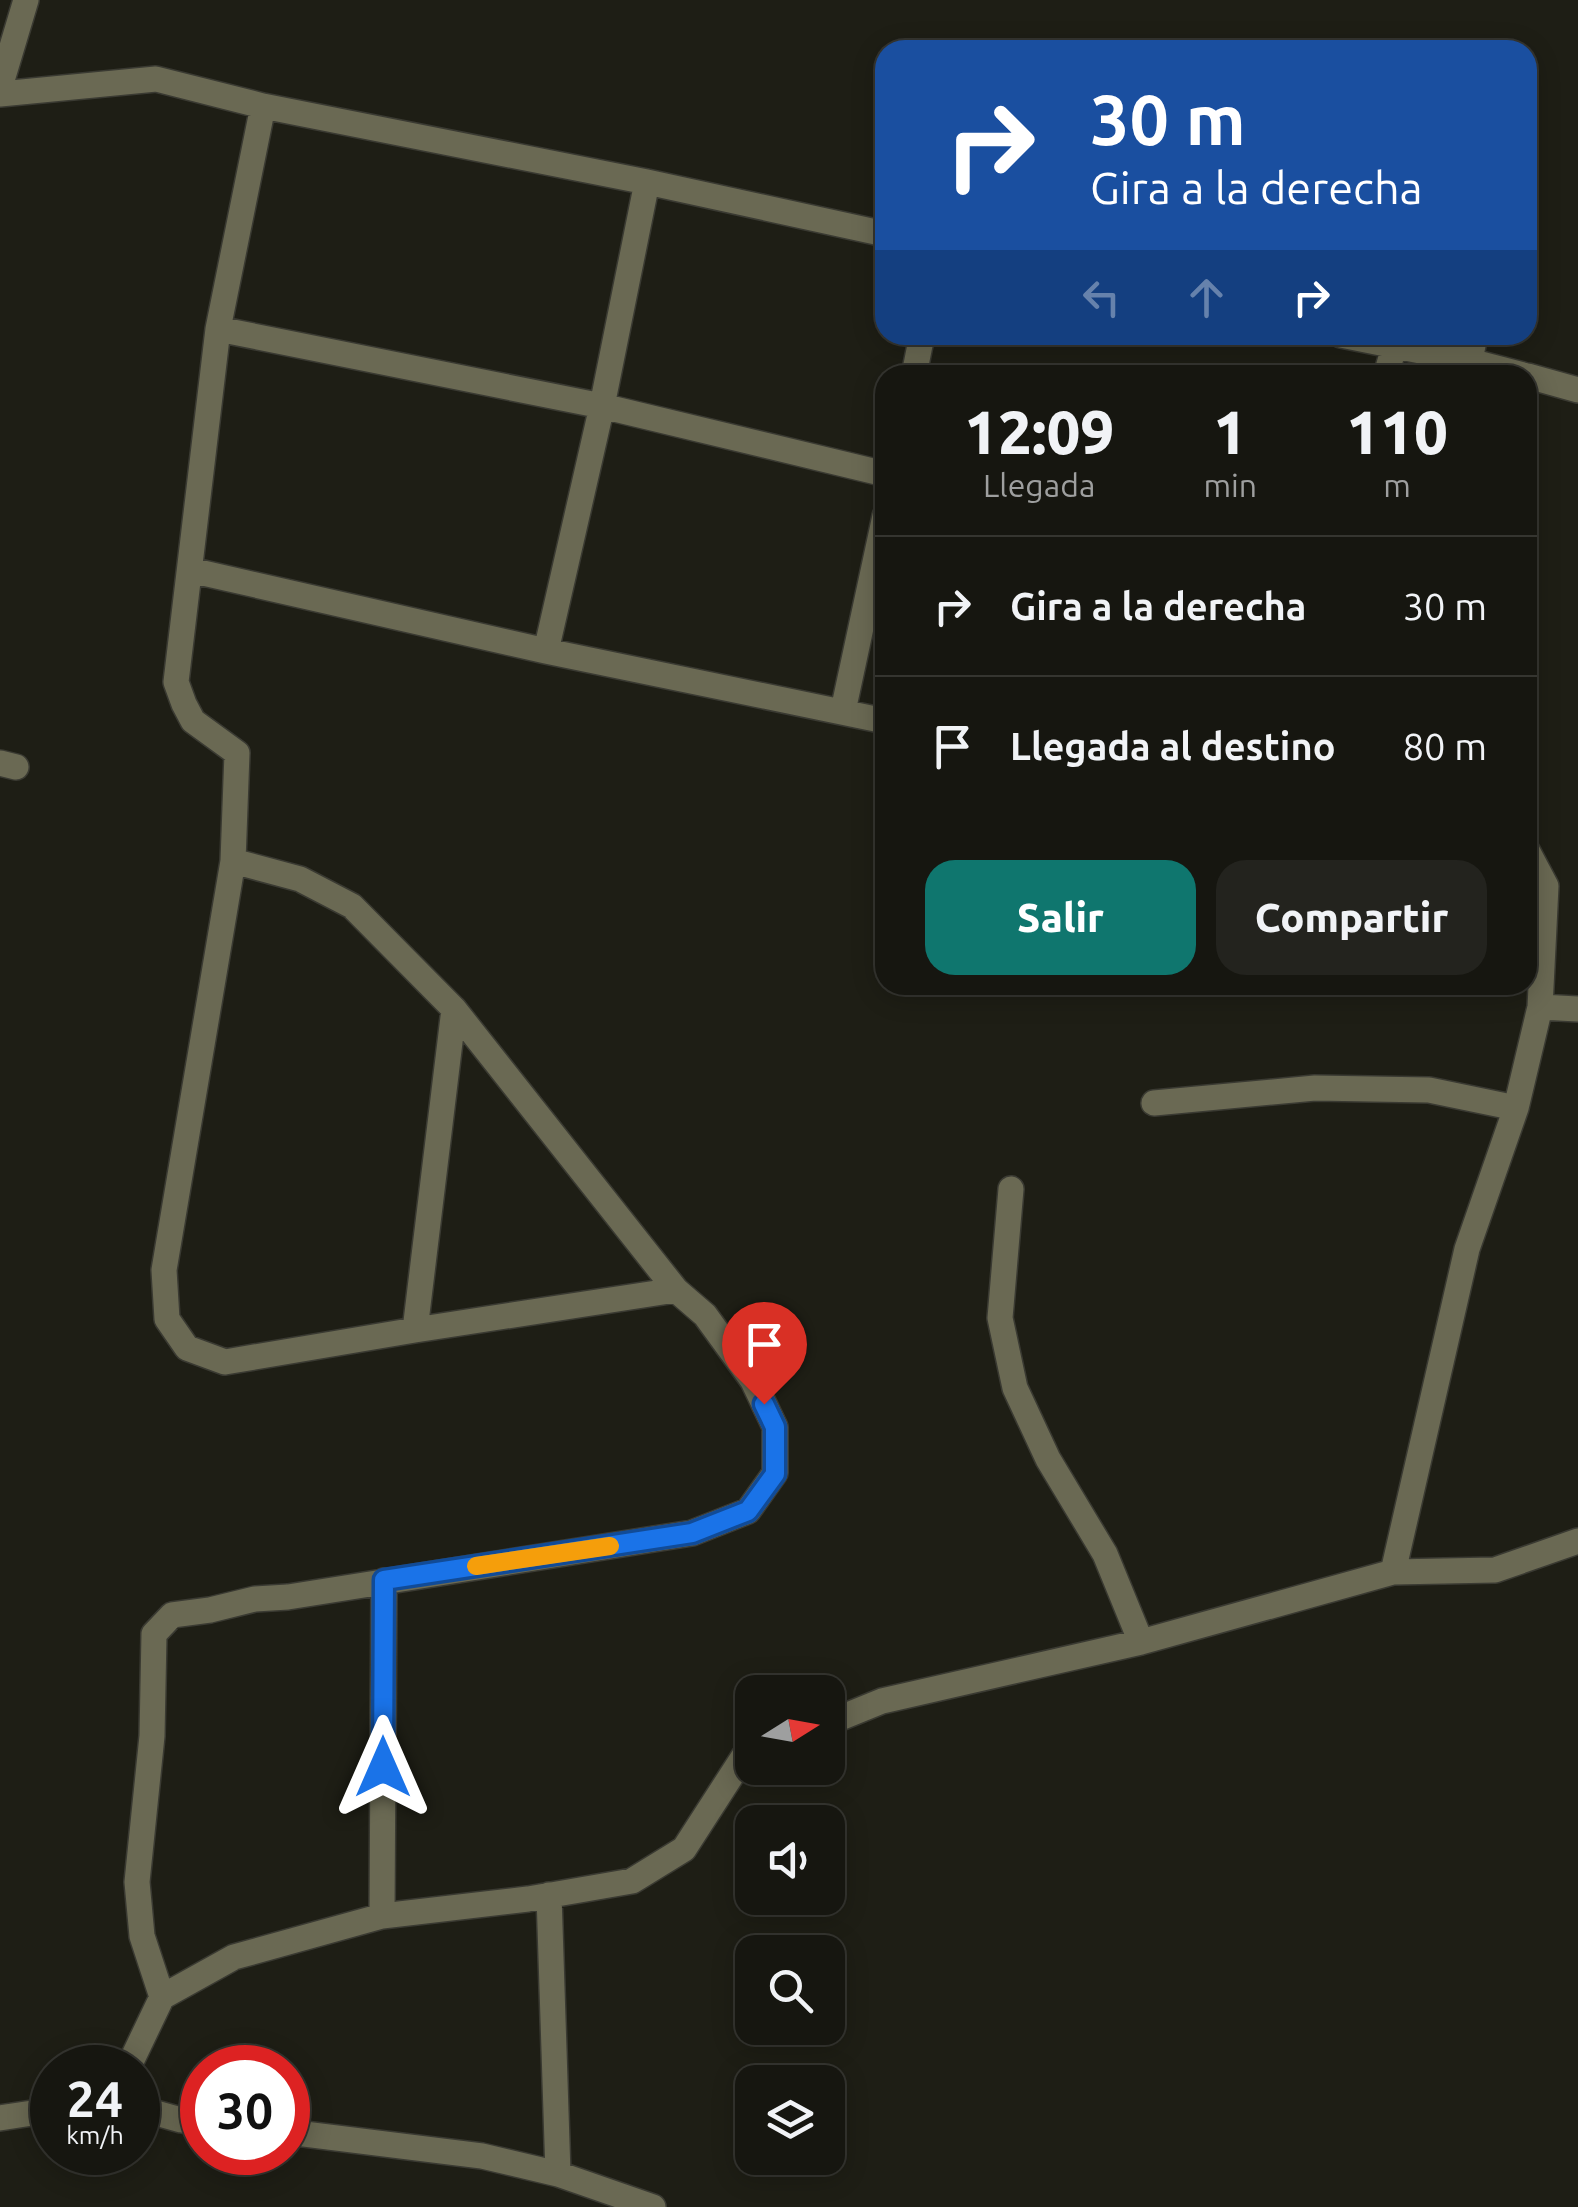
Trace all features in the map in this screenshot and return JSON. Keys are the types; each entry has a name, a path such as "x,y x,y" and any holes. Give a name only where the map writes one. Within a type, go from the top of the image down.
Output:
{"street":[{"path":"26,0 0,91 156,79 263,106 875,232"},
{"path":"263,106 218,329 176,682 194,721 237,754 234,861 164,1270 167,1319 186,1348 225,1362 676,1290"},
{"path":"546,651 602,406 647,182"},
{"path":"218,329 602,406 875,472"},
{"path":"1389,345 1485,365"},
{"path":"1470,361 1473,345"},
{"path":"1389,365 1394,346"},
{"path":"1537,379 1578,390"},
{"path":"843,712 875,563"},
{"path":"190,570 546,651 875,719"},
{"path":"162,1997 142,1936 137,1882 152,1736 154,1634 172,1615 692,1533 748,1511 775,1474 775,1427 753,1380 705,1315 676,1290 454,1009 352,906 300,879 234,861"},
{"path":"1393,1572 1467,1249 1516,1108 1540,1007 1546,886 1537,869"},
{"path":"1540,1007 1578,1009"},
{"path":"415,1330 454,1009"},
{"path":"1154,1103 1315,1088 1429,1090 1516,1108"},
{"path":"1011,1189 1000,1318 1016,1388 1048,1459 1104,1554 1141,1642"},
{"path":"845,1716 882,1701 1141,1642 1393,1572 1495,1570 1578,1540"},
{"path":"382,1916 384,1580"},
{"path":"139,2045 162,1997 234,1956 382,1916 549,1895 632,1880 684,1850 735,1770"},
{"path":"549,1895 558,2174"},
{"path":"0,2118 30,2113"},
{"path":"310,2135 482,2156 558,2174 653,2207"}],"slow traffic":[{"path":"476,1566 610,1546"}],"route":[{"path":"383,1767 384,1580 692,1533 748,1511 775,1474 775,1427 764,1404"}]}
